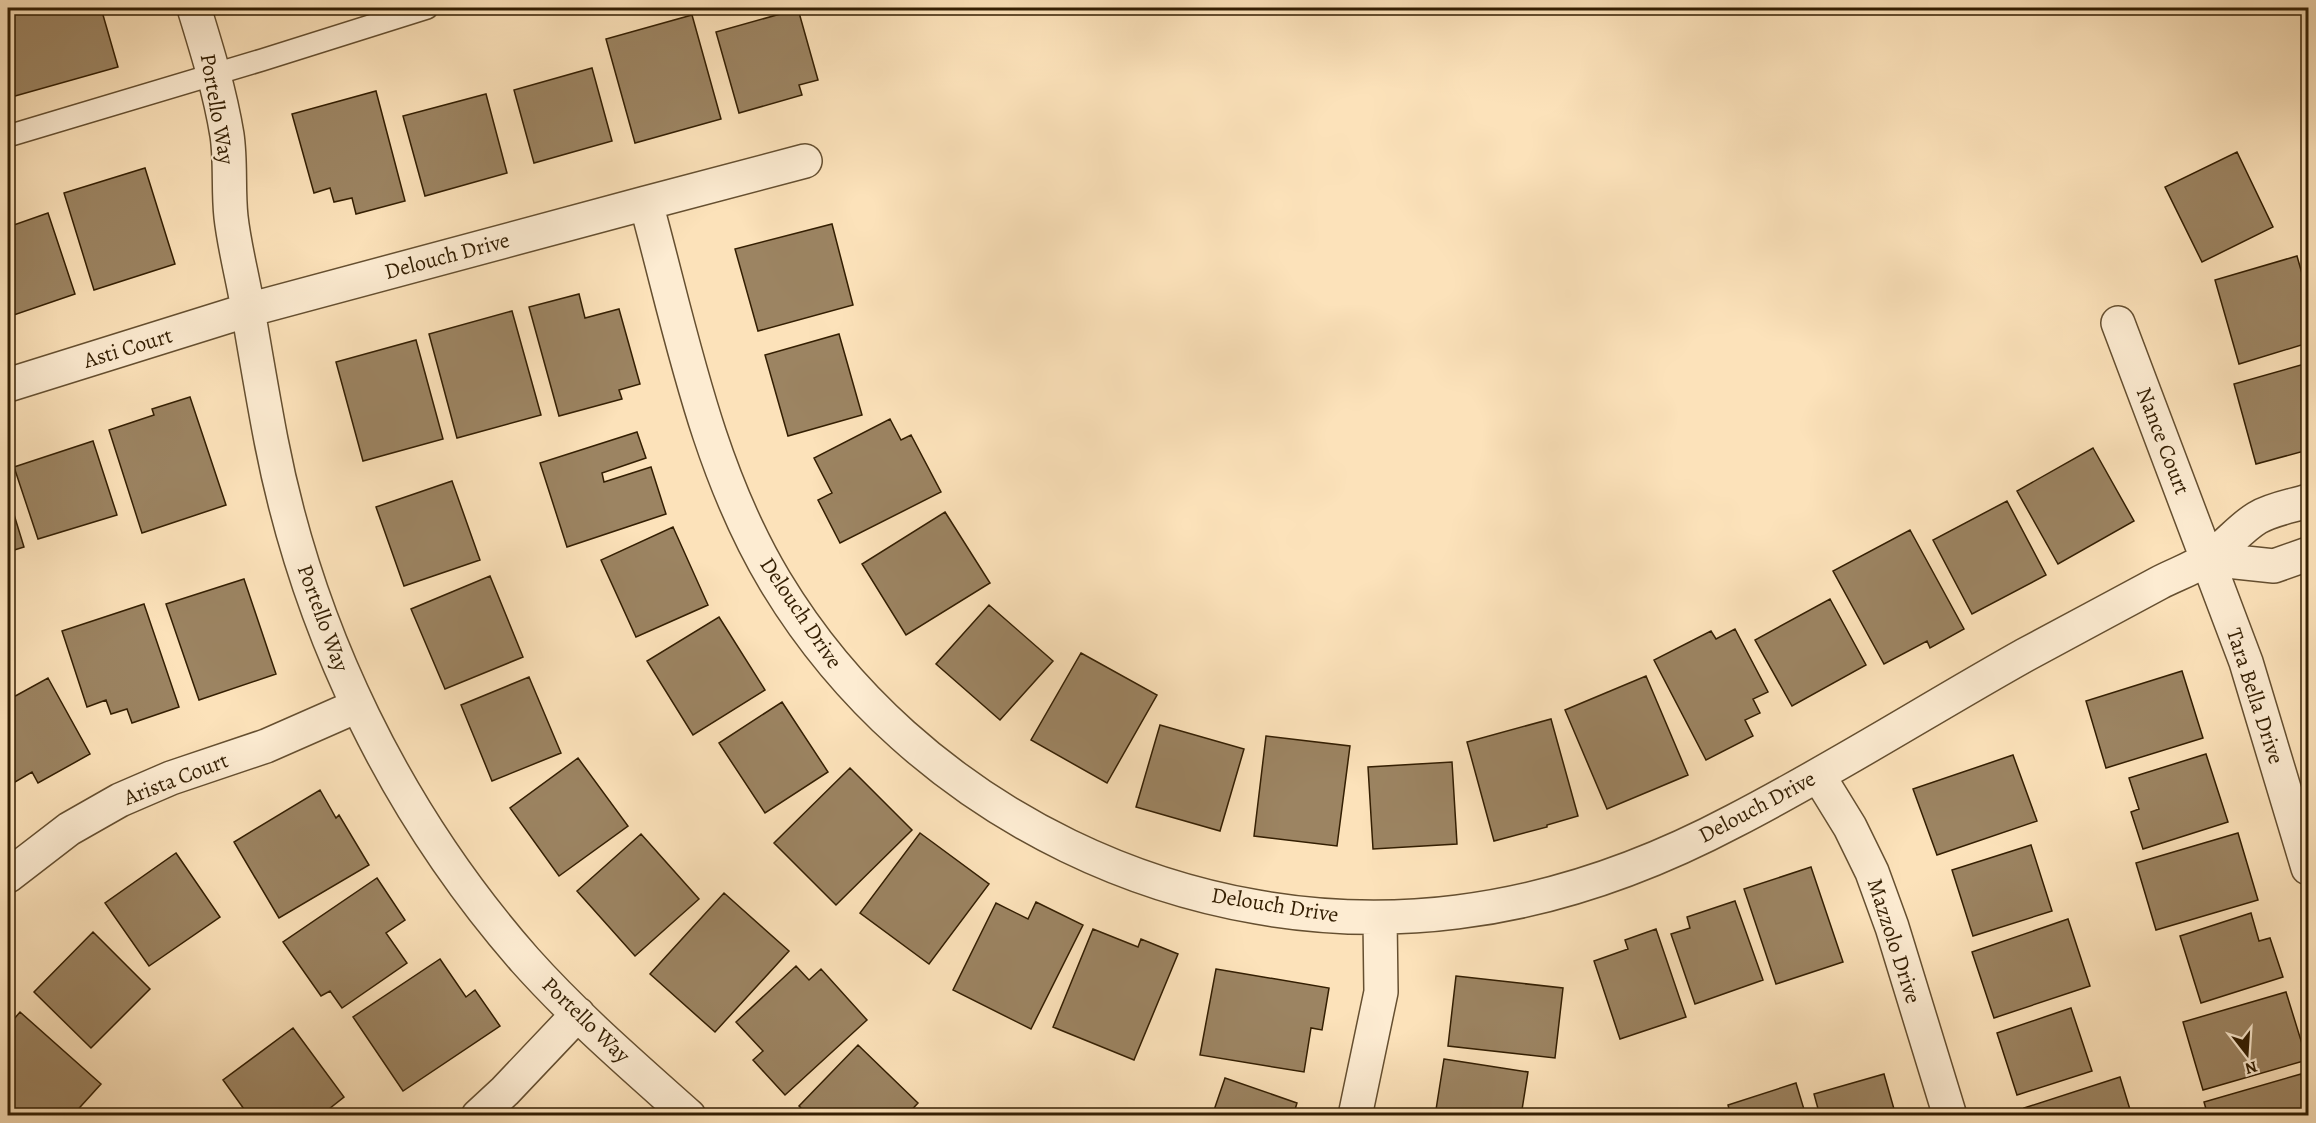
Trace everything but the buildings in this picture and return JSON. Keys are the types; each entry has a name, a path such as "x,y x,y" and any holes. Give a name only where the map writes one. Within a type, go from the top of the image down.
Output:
{"street":[{"name":"Portello Way","path":"194,8 214,74 227,138 231,218 287,513 310,588 357,706 395,778 438,847 499,929 527,962 578,1014 689,1116"},
{"name":"Delouch Drive","path":"248,310 805,161"},
{"name":"Delouch Drive","path":"646,203 705,420 724,477 747,530 805,628 845,678 935,764 998,808 1060,843 1118,870 1181,889 1247,905 1316,915 1380,918 1456,913 1526,901 1588,885 1656,858 1731,823 2022,657 2208,559 2259,516 2308,501"},
{"name":"Asti Court","path":"8,386 248,310"},
{"name":"Nance Court","path":"2118,323 2208,559"},
{"path":"2208,559 2274,566 2308,554"},
{"name":"Tara Bella Drive","path":"2208,559 2246,662 2308,868"},
{"name":"Arista Court","path":"8,876 69,829 120,800 171,778 266,746 357,706"},
{"name":"Mazzolo Drive","path":"1818,775 1850,827 1872,872 1892,927 1950,1116"},
{"path":"1355,1116 1381,992 1380,918"},
{"path":"478,1116 578,1014"}],"lane":[{"path":"8,136 427,8"}]}
